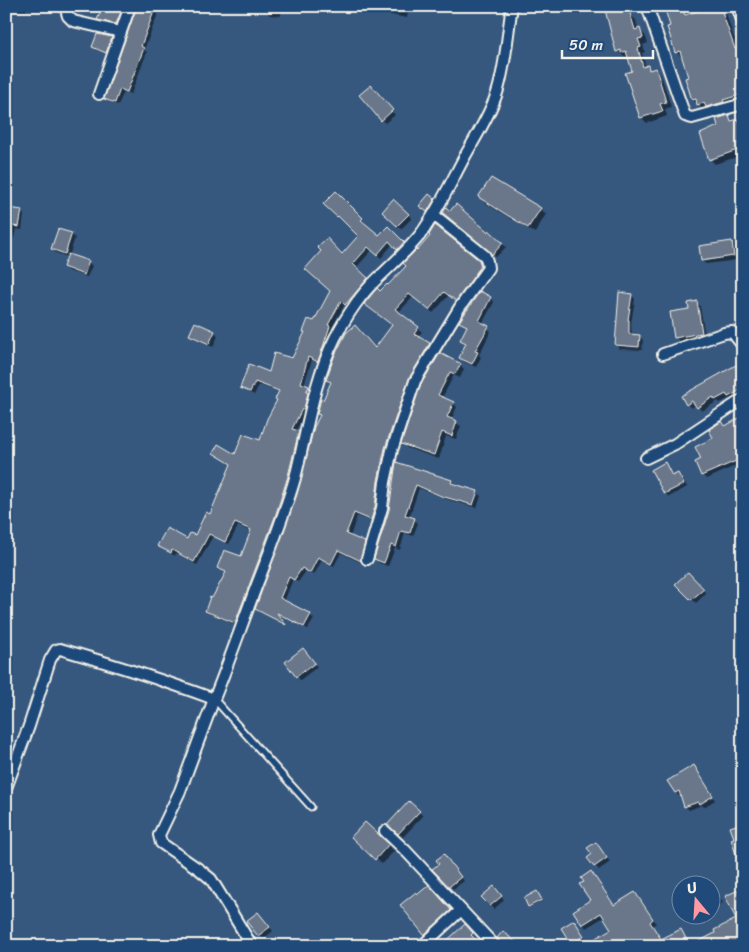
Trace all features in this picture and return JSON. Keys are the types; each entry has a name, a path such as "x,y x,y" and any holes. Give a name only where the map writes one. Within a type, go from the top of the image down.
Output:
{"street":[{"path":"65,6 68,16 73,21 121,32"},
{"path":"100,94 130,6"},
{"path":"252,946 211,879 161,843 159,835 180,791 283,517 310,412 326,360 335,339 356,304 376,280 420,235 434,215 468,150 480,132 494,101 507,53 512,6"},
{"path":"647,6 685,116 692,118 743,104"},
{"path":"737,6 743,23"},
{"path":"367,559 382,508 392,450 415,381 460,307 488,268 488,261 485,256 434,215"},
{"path":"663,354 732,332 743,346"},
{"path":"646,458 675,444 743,399"},
{"path":"6,788 29,726 50,660 56,650 108,663 214,699"},
{"path":"385,832 405,850 495,946"},
{"path":"422,946 461,910"}],"lane":[{"path":"214,699 311,807"}],"building":[{"path":"103,6 121,12 116,24 97,20"},
{"path":"137,6 156,6 141,46 144,48 127,92 120,89 115,103 104,99"},
{"path":"604,6 628,6 635,30 640,28 643,38 638,39 641,47 638,48 643,67 648,65 649,70 656,68 666,102 660,104 663,111 640,118 625,73 632,71 626,51 616,52"},
{"path":"664,6 682,6 685,15 703,9 702,6 720,6 735,49 738,48 743,63 743,94 706,107 704,103 697,105 696,99 692,100 685,78 688,77 680,51 675,53 667,27 670,26"},
{"path":"97,34 112,37 106,53 92,47"},
{"path":"371,85 393,110 381,121 359,95"},
{"path":"729,115 731,121 738,119 743,131 743,148 709,160 700,134 718,126 716,119"},
{"path":"491,178 541,208 528,228 478,197"},
{"path":"336,191 363,218 361,220 379,235 388,226 404,242 397,250 389,241 377,255 368,247 353,264 368,278 345,305 341,301 328,325 330,326 318,362 308,357 301,383 309,386 306,392 308,393 304,409 302,409 292,429 299,431 288,476 275,517 235,623 205,611 210,597 212,598 226,572 217,568 224,550 241,556 251,530 235,523 225,542 209,534 194,562 172,550 171,553 157,546 167,528 187,539 190,533 195,535 206,512 210,514 231,464 213,453 218,444 235,454 243,434 260,440 279,391 255,382 250,392 240,388 249,364 269,372 274,353 292,358 305,332 303,332 308,319 314,321 330,291 305,269 321,251 317,247 327,238 342,254 358,236 323,204"},
{"path":"429,194 435,199 427,212 419,206"},
{"path":"393,199 409,214 397,226 382,212"},
{"path":"456,204 503,243 492,255 443,213 446,207 450,211"},
{"path":"9,208 22,210 19,227 6,225"},
{"path":"435,225 479,260 481,266 456,301 444,292 429,310 409,294 395,309 419,327 414,334 430,343 409,379 385,448 371,520 354,513 346,534 365,542 361,561 338,550 331,564 318,557 310,573 302,568 294,580 289,577 280,598 311,614 304,627 277,613 286,625 255,609 297,494 314,427 320,415 317,414 321,399 323,400 331,382 326,380 334,357 346,333 355,325 375,348 392,325 364,304 377,288 380,291 388,285 406,266 403,263 430,236"},
{"path":"58,229 72,233 65,254 51,249"},
{"path":"732,241 734,256 701,261 699,246"},
{"path":"68,254 89,261 84,275 63,267"},
{"path":"480,291 491,297 479,321 489,326 475,351 478,352 472,364 459,358 466,343 460,340 467,326 459,322"},
{"path":"619,292 632,294 628,320 629,334 640,335 639,347 615,345"},
{"path":"697,301 702,333 674,338 670,312 689,309 688,303"},
{"path":"195,322 215,331 209,344 189,335"},
{"path":"440,353 461,364 455,374 450,372 438,395 454,402 447,417 457,421 452,436 442,432 434,455 401,444 421,384"},
{"path":"743,361 743,389 728,397 726,394 715,400 713,397 697,408 692,401 686,405 681,396"},
{"path":"743,416 743,458 701,476 695,462 701,459 695,447 713,438 709,430 722,421 725,426"},
{"path":"396,462 452,480 451,483 478,491 473,505 441,496 416,485 405,515 415,518 410,533 401,531 396,547 391,545 384,563 374,559 389,510"},
{"path":"665,462 672,476 678,473 684,484 664,494 651,470"},
{"path":"688,572 704,589 691,600 675,584"},
{"path":"303,648 315,663 296,677 285,662"},
{"path":"694,765 713,796 700,804 698,802 684,807 679,791 675,793 667,781"},
{"path":"409,801 420,811 398,834 387,825"},
{"path":"365,822 389,844 375,860 351,837"},
{"path":"743,823 743,870 741,870 731,839 734,838 730,827"},
{"path":"596,842 607,858 594,867 587,858 592,854 587,848"},
{"path":"444,854 461,877 449,887 432,869 439,864 436,860"},
{"path":"591,871 614,905 635,892 653,919 650,922 661,939 681,929 690,946 598,946 594,939 611,929 601,913 582,925 573,911 590,900 579,884 584,882 581,878"},
{"path":"429,885 451,910 424,935 400,905 416,892 418,894"},
{"path":"494,886 502,896 490,906 481,897"},
{"path":"743,888 743,934 741,930 738,932 743,940 743,946 690,946 715,933 714,930 736,919 725,896"},
{"path":"537,891 542,900 528,907 524,898"},
{"path":"258,912 270,927 258,936 246,921"},
{"path":"574,920 584,936 571,944 561,928"},
{"path":"465,924 473,933 471,935 481,946 441,946"},
{"path":"503,931 520,946 502,946 497,938"}]}
